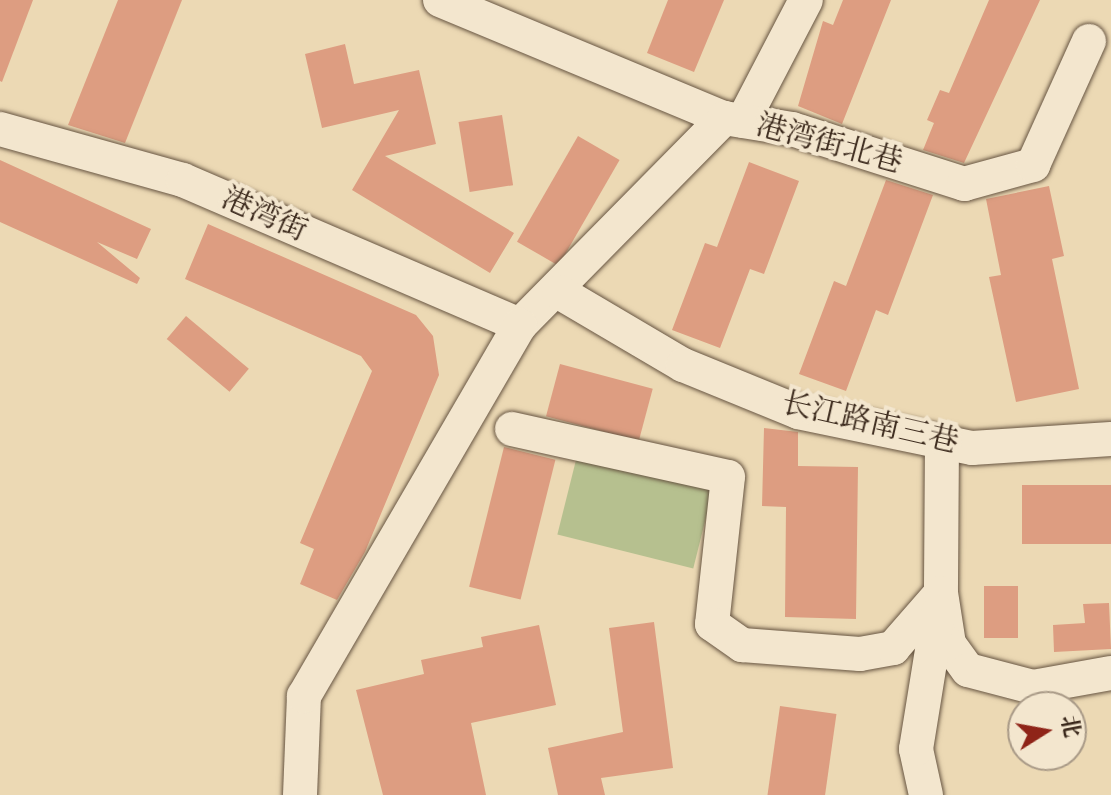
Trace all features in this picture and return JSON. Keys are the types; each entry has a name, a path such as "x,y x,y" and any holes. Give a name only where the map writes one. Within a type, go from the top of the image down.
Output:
{"street":[{"path":"440,0 733,120 806,0"},
{"name":"港湾街北巷","path":"559,292 733,120 792,129 964,184 1033,165 1089,41"},
{"name":"港湾街","path":"0,129 183,180 520,325"},
{"path":"300,795 304,696 520,325 559,292"},
{"name":"长江路南三巷","path":"559,292 683,365 798,412 942,442 993,449 1109,438"},
{"path":"512,429 728,477 712,624 742,645 860,654 893,648 941,593"},
{"path":"926,795 916,749 941,593 942,442"},
{"path":"941,593 949,644 968,670 1033,687 1111,673"}],"green space":[{"path":"577,456 713,490 693,568 557,535"}],"building":[{"path":"0,0 33,0 2,82 0,81"},
{"path":"118,0 182,0 125,143 68,125"},
{"path":"668,0 724,0 694,72 647,53"},
{"path":"843,0 891,0 842,124 798,106 823,21 833,25"},
{"path":"989,0 1040,0 964,163 923,150 934,123 927,120 940,90 949,93"},
{"path":"345,44 354,84 419,70 436,144 385,156 514,233 490,273 352,190 399,110 322,128 305,54"},
{"path":"502,115 513,185 470,192 459,122"},
{"path":"578,136 620,160 559,266 517,242"},
{"path":"0,160 151,229 137,259 97,242 140,278 137,284 0,222"},
{"path":"749,162 799,181 764,274 750,269 720,348 672,330 705,243 717,247"},
{"path":"886,180 933,195 888,315 876,310 846,391 799,374 834,281 846,286"},
{"path":"1049,186 1064,256 1052,259 1079,389 1016,402 989,277 1001,275 986,199"},
{"path":"208,224 416,315 433,336 439,375 365,552 337,600 300,584 314,549 300,543 372,371 361,356 185,279"},
{"path":"186,316 249,369 230,392 167,339"},
{"path":"560,364 653,389 639,441 546,416"},
{"path":"764,428 798,432 798,466 858,467 856,619 785,617 786,507 762,506"},
{"path":"504,447 555,460 521,600 469,587"},
{"path":"1022,485 1111,485 1111,544 1022,544"},
{"path":"984,586 1018,586 1018,638 984,638"},
{"path":"1109,603 1111,649 1054,652 1053,625 1085,623 1083,604"},
{"path":"654,622 673,768 601,778 605,795 558,795 548,748 623,732 609,628"},
{"path":"539,625 556,705 471,723 486,795 383,795 356,690 424,674 421,660 483,647 481,637"},
{"path":"780,706 836,714 825,795 767,795"}]}
